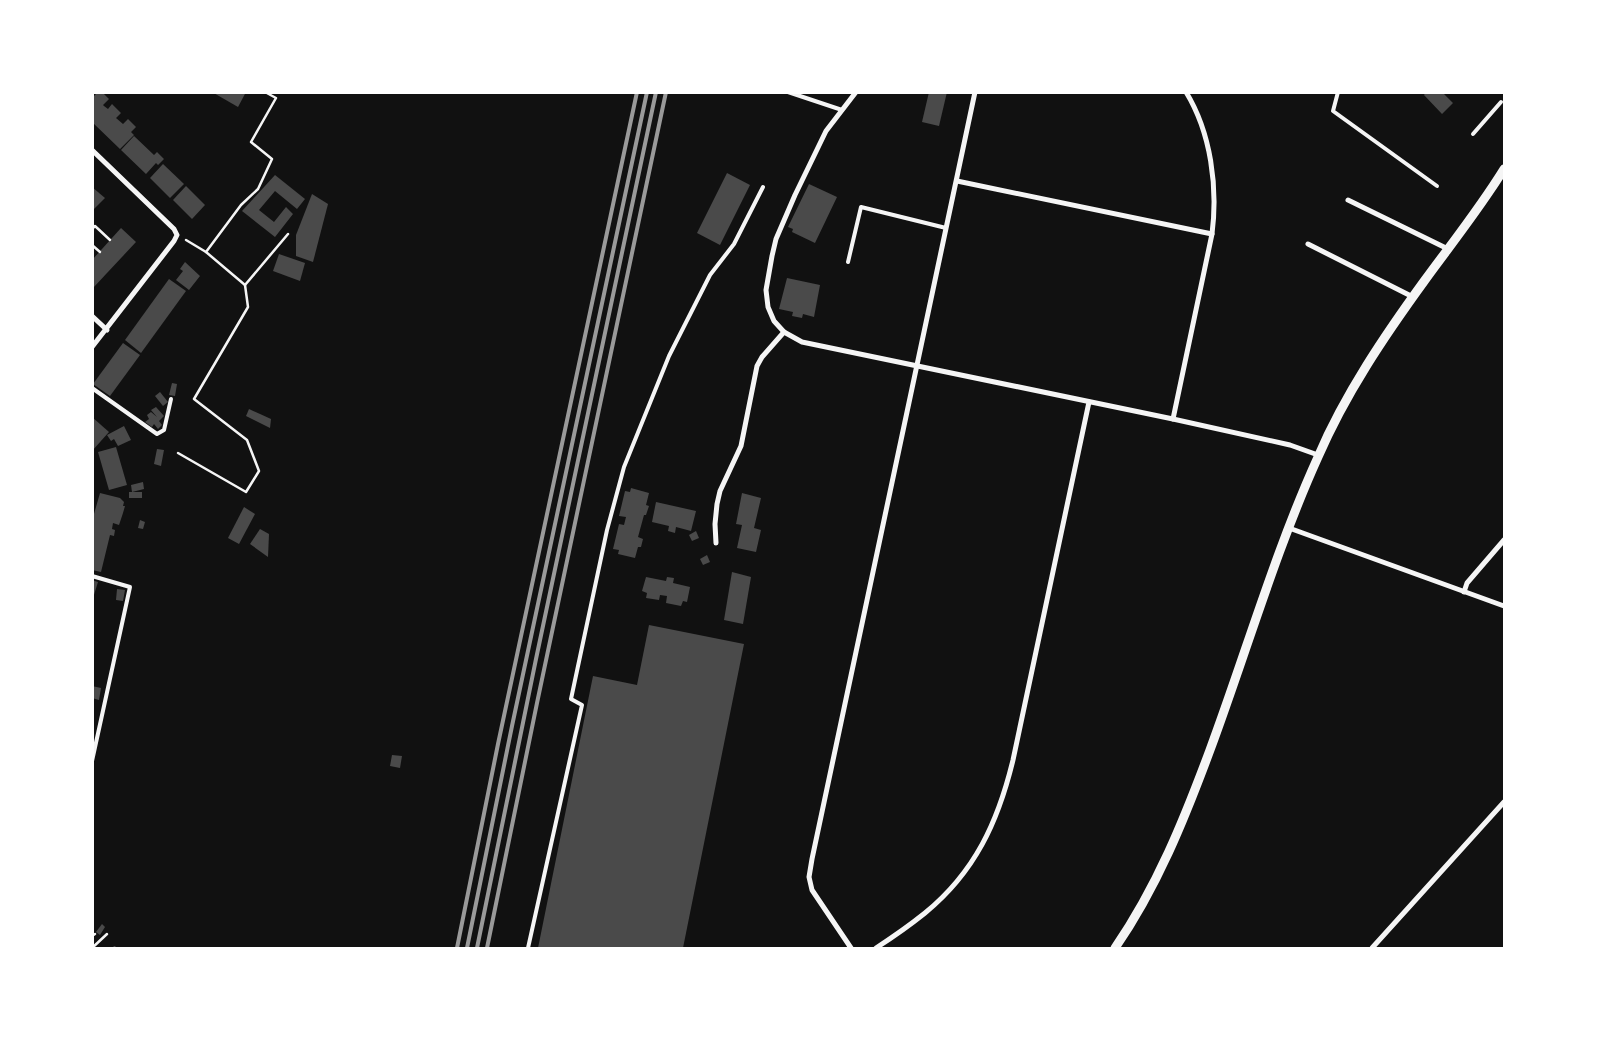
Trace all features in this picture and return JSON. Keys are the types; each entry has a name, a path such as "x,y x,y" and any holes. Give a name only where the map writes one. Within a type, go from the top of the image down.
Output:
{"street":[{"path":"856,92 826,132 776,239 766,290 768,307 774,321 784,332 802,342 1174,419 1290,445 1318,455"},
{"path":"851,948 819,902 812,890 809,877 975,92"},
{"path":"1174,419 1215,214 1208,150 1199,119 1186,92"},
{"path":"92,150 174,229 177,235 107,330 92,347"},
{"path":"1118,948 1150,892 1180,830 1216,735 1289,528 1318,455 1333,424 1358,381 1413,297 1481,206 1504,169"},
{"path":"957,180 1212,234"},
{"path":"1348,200 1449,250"},
{"path":"1308,244 1413,297"},
{"path":"92,316 107,330"},
{"path":"716,543 715,524 720,491 741,446 757,366 762,357 784,332"},
{"path":"876,948 925,913 958,881 976,855 996,818 1005,792 1089,402"},
{"path":"1289,528 1504,606"},
{"path":"1464,592 1467,583 1504,540"},
{"path":"1372,948 1504,802"}],"lane":[{"path":"788,92 842,110"},
{"path":"1338,92 1333,110 1437,186"},
{"path":"1473,134 1501,102"},
{"path":"528,948 582,705 571,699 607,530 624,467 669,356 710,275 734,244 763,187"},
{"path":"848,262 861,207 946,228"},
{"path":"92,388 157,434 164,430 171,399"},
{"path":"92,576 130,587 92,762"}],"path":[{"path":"206,252 241,205 258,189 272,159 251,142 276,98 265,92"},
{"path":"92,229 95,226 110,240"},
{"path":"245,286 288,234"},
{"path":"177,235 206,252 245,286 248,306 194,399 246,440 259,470 246,492 178,453"},
{"path":"92,245 100,252"},
{"path":"92,948 107,934"}],"building":[{"path":"98,92 102,92 109,99 104,106 108,109 112,104 121,113 116,118 123,124 128,119 136,127 131,132 134,135 120,149 92,122 92,95 94,96"},
{"path":"212,92 246,92 238,107"},
{"path":"929,92 947,92 939,126 922,122"},
{"path":"1426,92 1445,92 1444,94 1453,103 1442,114 1424,95"},
{"path":"134,136 154,155 157,152 164,159 158,165 156,163 146,174 121,150"},
{"path":"163,164 184,184 170,198 150,178"},
{"path":"727,173 750,185 720,245 697,233"},
{"path":"275,175 305,199 297,209 275,191 259,210 274,222 286,207 293,214 275,237 242,211"},
{"path":"809,184 837,197 815,243 792,232 793,229 788,227"},
{"path":"186,186 205,205 192,219 173,200"},
{"path":"92,187 105,198 92,211"},
{"path":"312,194 328,204 313,262 296,256 296,235"},
{"path":"121,228 136,242 93,288 92,260"},
{"path":"279,254 305,263 300,281 273,271"},
{"path":"185,262 200,276 189,290 176,280 183,271 180,269"},
{"path":"787,278 820,285 814,317 803,314 802,318 792,316 793,312 779,309"},
{"path":"169,279 186,291 141,353 125,340"},
{"path":"123,343 140,355 110,396 93,384"},
{"path":"172,383 177,384 175,396 169,395"},
{"path":"160,392 168,402 163,406 155,396"},
{"path":"156,407 164,416 159,421 162,425 158,429 154,424 152,427 145,422 149,419 147,415 151,412 157,417 151,410"},
{"path":"249,409 271,419 270,428 246,416"},
{"path":"92,417 109,432 92,451"},
{"path":"124,426 131,440 118,446 114,439 111,441 107,435"},
{"path":"116,447 127,485 109,490 98,452"},
{"path":"157,449 164,450 161,466 154,464"},
{"path":"143,482 144,489 132,492 131,485"},
{"path":"631,488 649,493 646,505 649,506 646,515 644,515 638,537 643,539 641,547 638,547 635,558 618,554 619,550 613,549 619,524 624,525 626,517 619,516 625,491 630,492"},
{"path":"129,492 142,492 142,498 129,498"},
{"path":"100,493 120,498 124,502 123,506 125,506 119,525 113,523 114,536 110,535 101,572 92,570 92,521"},
{"path":"742,493 761,498 754,528 761,530 756,552 737,548 742,525 736,524"},
{"path":"656,502 696,511 691,531 676,527 675,533 668,531 669,526 652,522"},
{"path":"244,507 255,514 239,544 228,538"},
{"path":"140,520 145,522 143,529 138,528"},
{"path":"260,529 269,534 268,557 250,544"},
{"path":"696,531 699,538 692,541 689,535"},
{"path":"707,555 710,562 703,565 700,559"},
{"path":"732,572 751,577 743,624 724,620"},
{"path":"646,577 666,581 667,577 674,578 673,583 690,587 687,602 683,601 681,606 666,603 667,596 660,595 659,600 646,598 647,593 642,591"},
{"path":"92,580 98,582 93,598 92,598"},
{"path":"117,589 125,590 123,601 116,600"},
{"path":"649,625 744,644 683,948 538,948 593,676 637,685"},
{"path":"92,686 101,688 99,700 92,698"},
{"path":"392,755 402,756 400,768 390,766"},
{"path":"102,924 105,927 100,935 96,932"}],"railway":[{"path":"457,948 498,744 637,92"},
{"path":"467,948 512,726 647,92"},
{"path":"477,948 656,92"},
{"path":"487,948 666,92"}]}
